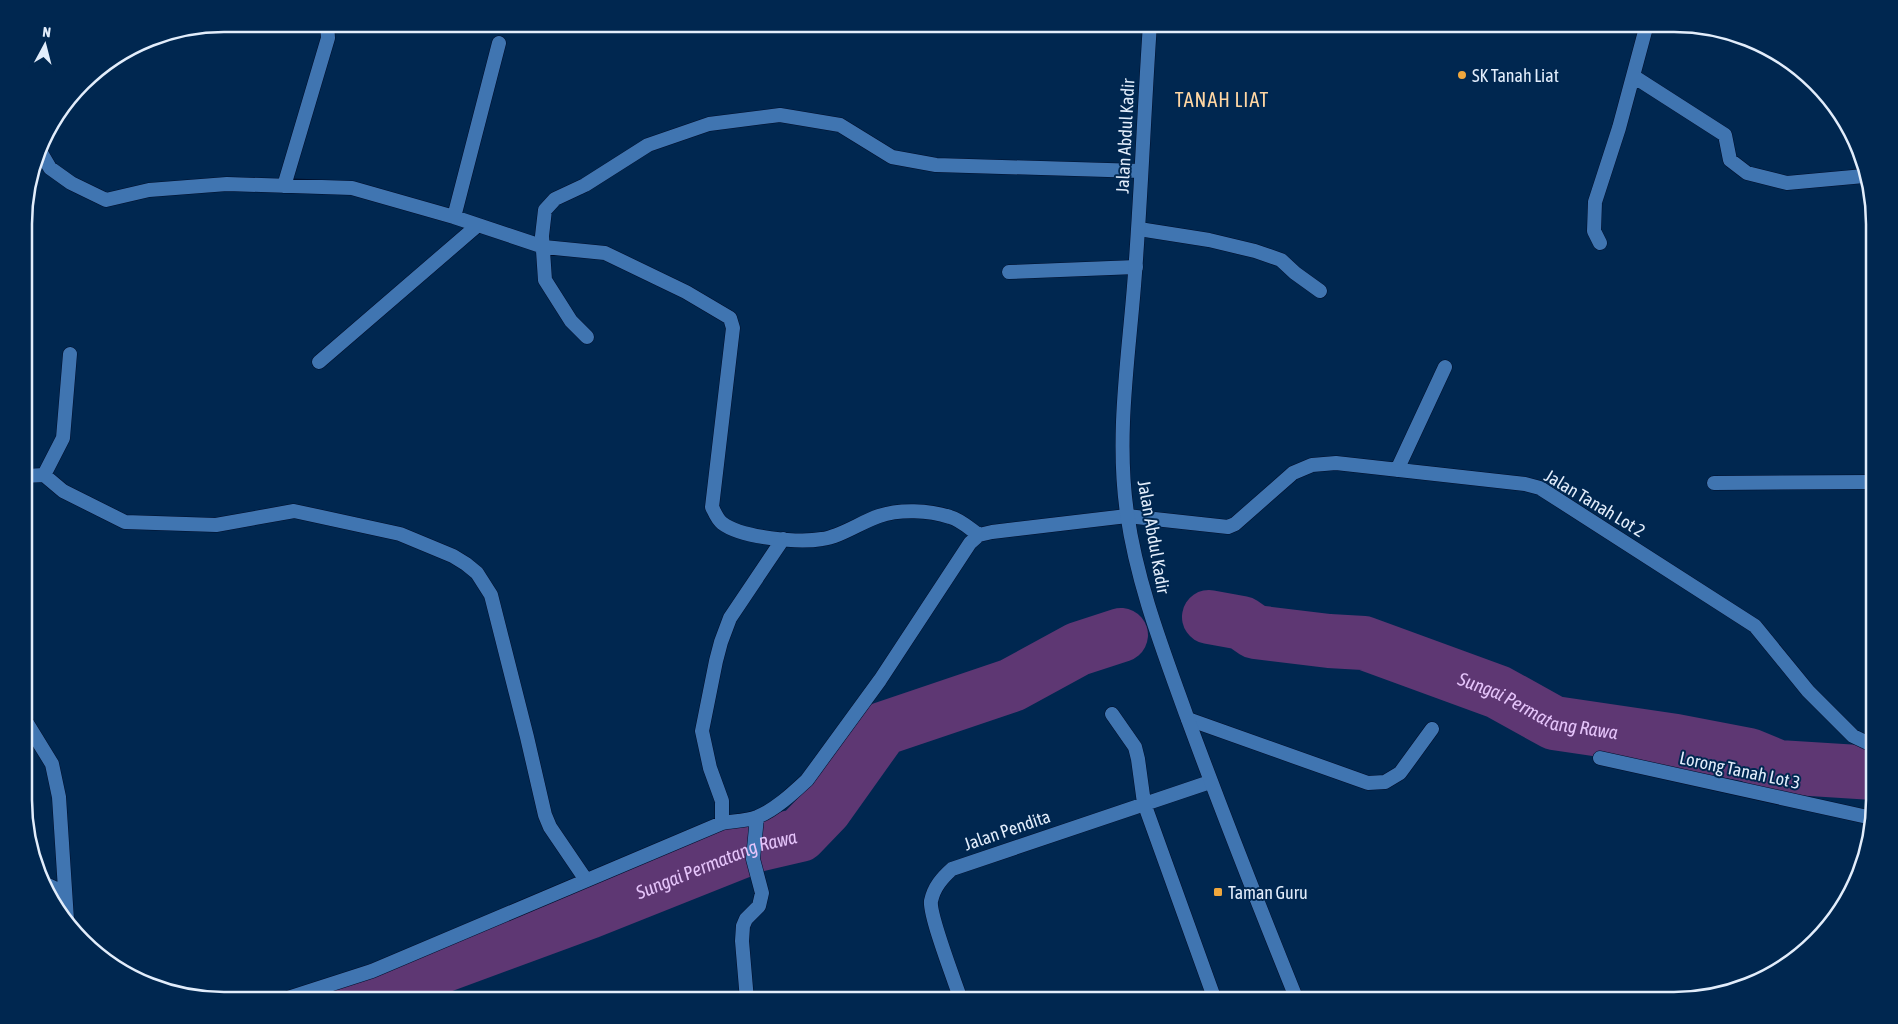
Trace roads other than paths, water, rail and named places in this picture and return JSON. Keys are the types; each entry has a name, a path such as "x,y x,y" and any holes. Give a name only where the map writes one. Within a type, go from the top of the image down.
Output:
{"street":[{"path":"284,186 328,38 328,32"},
{"name":"Jalan Abdul Kadir","path":"1149,32 1140,171 1139,228 1124,419 1123,461 1128,516 1146,600 1210,782 1294,992"},
{"path":"1600,243 1594,231 1595,202 1619,128 1645,32"},
{"path":"454,218 499,43"},
{"path":"1632,76 1725,135 1730,160 1747,173 1787,183 1859,176"},
{"path":"586,337 571,321 545,280 542,236 545,210 555,199 585,185 648,146 709,124 780,115 840,125 892,157 936,165 1140,171"},
{"path":"44,159 50,168 71,183 106,200 148,190 227,184 352,188 478,225 544,247 605,253 686,292 730,318 734,328 712,507 722,523 745,533 783,540 823,539 880,516 908,512 926,512 950,517 979,535 970,543 880,680 807,780 756,824 722,823 372,971 307,992"},
{"path":"319,362 478,225"},
{"path":"1139,228 1209,240 1255,251 1281,260 1320,291"},
{"path":"1009,272 1136,267"},
{"path":"44,475 63,438 70,354"},
{"path":"1398,470 1444,367"},
{"name":"Jalan Tanah Lot 2","path":"979,535 1128,516 1228,527 1293,474 1312,465 1336,463 1525,484 1540,488 1755,626 1808,691 1853,736 1866,742"},
{"path":"32,476 44,475 63,491 125,522 216,525 294,511 400,534 453,556 466,564 477,573 491,595 545,815 550,827 586,880"},
{"path":"1714,483 1866,482"},
{"path":"722,823 722,801 710,768 702,731 716,661 730,618 783,540"},
{"path":"1112,714 1134,746 1138,760 1144,803 1212,992"},
{"path":"1188,719 1368,783 1384,782 1400,773 1432,728"},
{"path":"32,731 52,764 59,797 66,908"},
{"name":"Lorong Tanah Lot 3","path":"1600,758 1865,816"},
{"name":"Jalan Pendita","path":"958,992 931,910 933,893 943,876 952,869 1210,782"},
{"path":"745,992 742,941 743,926 746,919 759,906 762,893 753,859 756,824"},
{"path":"53,888 65,893"}],"waterway":[{"name":"Sungai Permatang Rawa","path":"1209,617 1242,623 1255,632 1329,641 1364,643 1498,692 1554,723 1676,741 1749,755 1778,767 1866,772"},
{"name":"Sungai Permatang Rawa","path":"372,992 589,912 757,845 800,835 825,809 882,729 1012,685 1078,649 1121,635"}],"place":[{"name":"SK Tanah Liat","path":"1462,75"},
{"name":"Taman Guru","path":"1218,892"}],"district":[{"name":"TANAH LIAT","path":"1222,99"}]}
